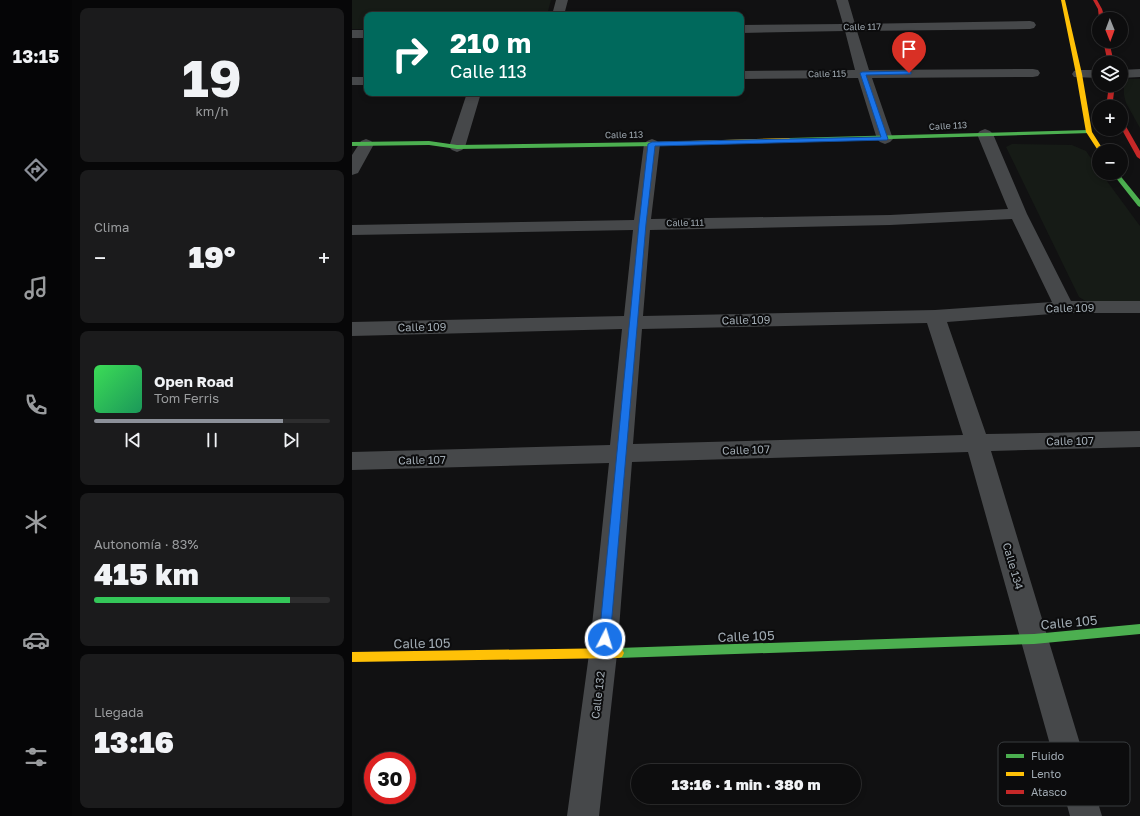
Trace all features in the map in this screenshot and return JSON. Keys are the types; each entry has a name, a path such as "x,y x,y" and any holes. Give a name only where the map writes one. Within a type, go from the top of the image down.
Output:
{"street":[{"path":"559,12 562,0"},
{"path":"842,0 862,73 885,139"},
{"path":"1063,0 1080,74 1089,132 1097,144"},
{"path":"1095,0 1101,12"},
{"name":"Calle 117","path":"744,29 1030,25"},
{"path":"352,34 364,34"},
{"name":"Calle 115","path":"744,75 1033,73"},
{"path":"1128,74 1140,73"},
{"path":"1080,74 1092,74"},
{"path":"352,81 364,81"},
{"path":"457,147 473,96"},
{"name":"Calle 113","path":"359,144 429,143 457,147 652,144 885,139 985,134 1089,132"},
{"path":"985,134 1018,214 1064,307"},
{"path":"1128,136 1140,157"},
{"path":"352,170 359,144"},
{"name":"Calle 132","path":"583,816 603,654 642,224 652,144"},
{"path":"1120,180 1140,205"},
{"name":"Calle 111","path":"352,230 890,220 1018,214"},
{"name":"Calle 109","path":"352,329 935,316 1064,307 1140,307"},
{"name":"Calle 134","path":"935,316 977,442 1064,742"},
{"name":"Calle 107","path":"352,461 622,454 977,442 1140,439"},
{"name":"Calle 105","path":"352,657 603,654 1034,638 1140,629"},
{"name":"Calle 134","path":"1083,806 1086,816"}],"shaded area":[{"path":"352,0 551,0 548,12 364,12 364,29 352,29"},
{"path":"1128,79 1140,79 1140,128 1128,107 1128,100 1125,100 1124,92 1128,92"},
{"path":"1012,144 1072,145 1086,151 1092,160 1092,180 1106,180 1140,226 1140,301 1089,303 1079,297 1006,147"}],"traffic: fast":[{"path":"789,140 1089,132"},
{"path":"352,144 429,143 457,147 657,144"},
{"path":"1120,180 1140,205"},
{"path":"618,653 1034,639 1140,629"}],"traffic: slow":[{"path":"1063,0 1079,74 1089,132 1097,144"},
{"path":"657,144 789,140"},
{"path":"352,657 618,653"}],"traffic: jam":[{"path":"1095,0 1101,12"},
{"path":"1108,48 1109,56"},
{"path":"1110,100 1111,92"},
{"path":"1128,136 1140,157"}],"route":[{"path":"605,639 642,224 652,144 885,139 862,73 909,73"}]}
